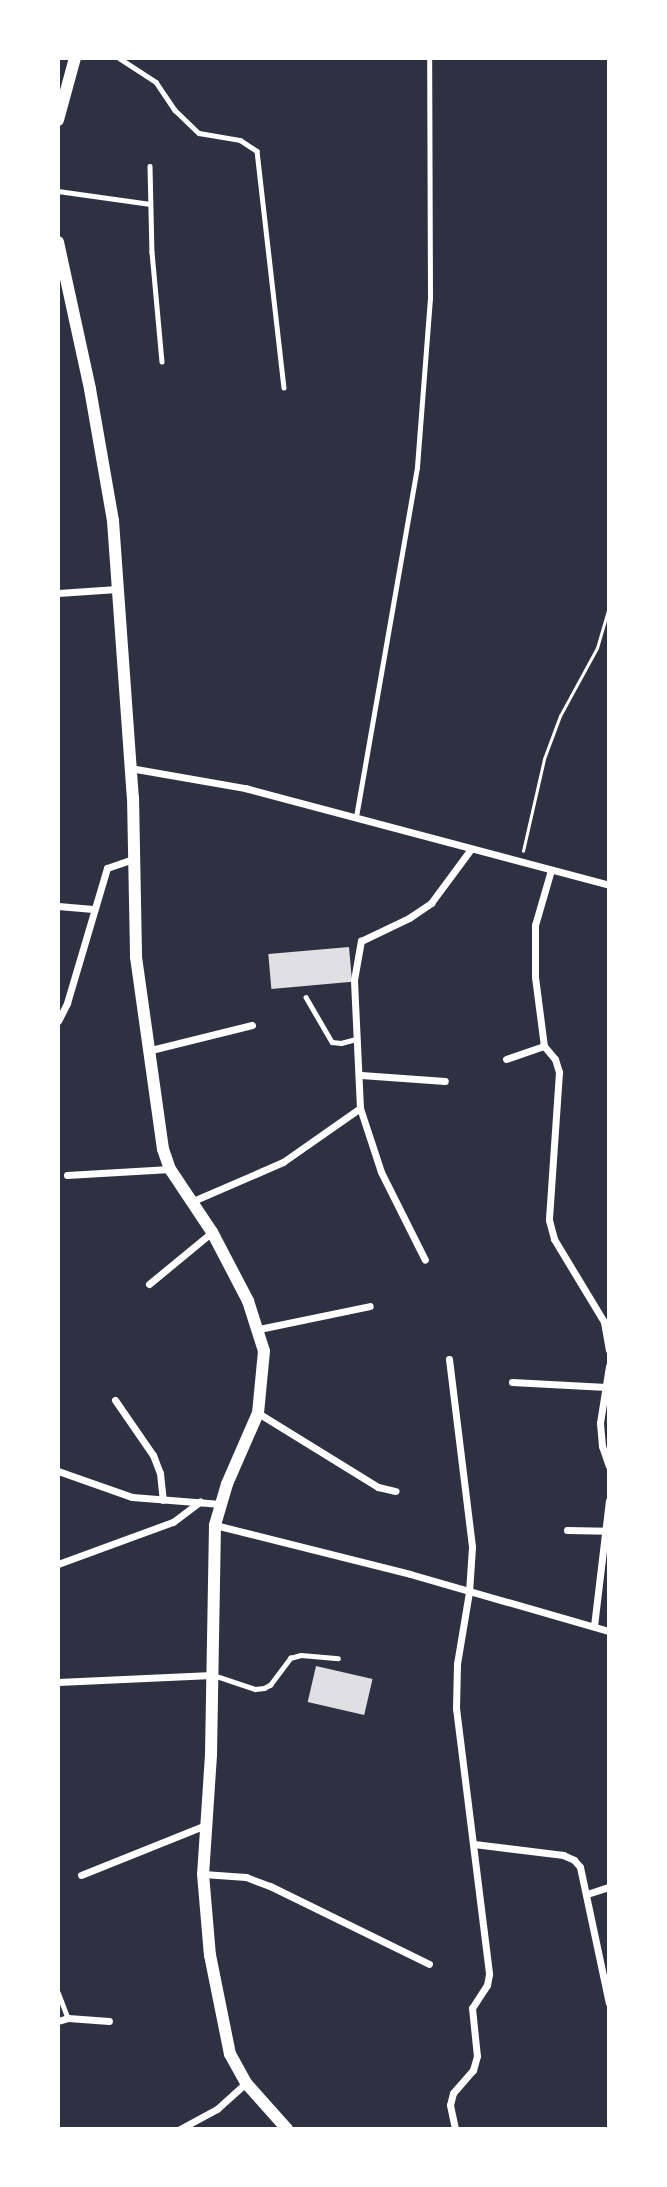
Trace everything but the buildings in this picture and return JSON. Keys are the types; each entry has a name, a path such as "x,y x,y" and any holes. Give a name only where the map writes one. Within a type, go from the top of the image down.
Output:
{"street":[{"path":"58,120 75,58"},
{"path":"58,242 107,475 133,797 136,957 163,1149 170,1169 212,1232 260,1329 264,1352 258,1413 220,1504 215,1525 204,1874 211,1955 225,2037 237,2070 246,2084 287,2129"},
{"path":"58,593 117,589"},
{"path":"130,768 245,788 609,885"},
{"path":"425,1260 381,1172 360,1108 361,1075 354,980 361,941 409,918 431,902 471,849"},
{"path":"58,1021 67,1003 107,868 133,859"},
{"path":"551,870 535,925 536,976 544,1046 555,1059 559,1072 549,1220 554,1239 607,1322 609,1350"},
{"path":"58,906 93,909"},
{"path":"151,1050 252,1025"},
{"path":"506,1059 544,1046"},
{"path":"361,1075 445,1081"},
{"path":"193,1200 284,1162 360,1108"},
{"path":"66,1175 170,1169"},
{"path":"149,1284 212,1232"},
{"path":"260,1329 370,1306"},
{"path":"449,1359 472,1547 469,1592 457,1664 456,1708 489,1974 486,1985 472,2008 477,2056 473,2070 453,2093 450,2105 455,2129"},
{"path":"609,1366 600,1423 602,1446 609,1466"},
{"path":"512,1382 606,1387"},
{"path":"115,1400 153,1455 160,1474 163,1500"},
{"path":"258,1413 378,1487 396,1491"},
{"path":"58,1471 132,1497 220,1504"},
{"path":"594,1626 609,1501"},
{"path":"58,1564 173,1522 200,1502"},
{"path":"215,1525 609,1631"},
{"path":"567,1530 606,1531"},
{"path":"58,1682 212,1675"},
{"path":"81,1875 206,1825"},
{"path":"474,1843 563,1855 574,1860 580,1867 609,2003"},
{"path":"204,1874 246,1877 270,1886 429,1964"},
{"path":"587,1894 609,1887"},
{"path":"58,2021 68,2018 109,2021"},
{"path":"180,2129 217,2109 246,2084"}],"lane":[{"path":"119,58 156,82 175,110 199,133 240,140 257,151 284,387"},
{"path":"355,818 417,467 430,299 429,58"},
{"path":"150,166 150,204 162,362"},
{"path":"58,191 150,204"},
{"path":"306,997 332,1042 341,1043 357,1038"},
{"path":"212,1675 255,1689 264,1688 270,1685 290,1658 301,1655 338,1658"},
{"path":"58,1992 68,2018"}],"path":[{"path":"520,862 544,759 560,716 597,648 609,607"}]}
